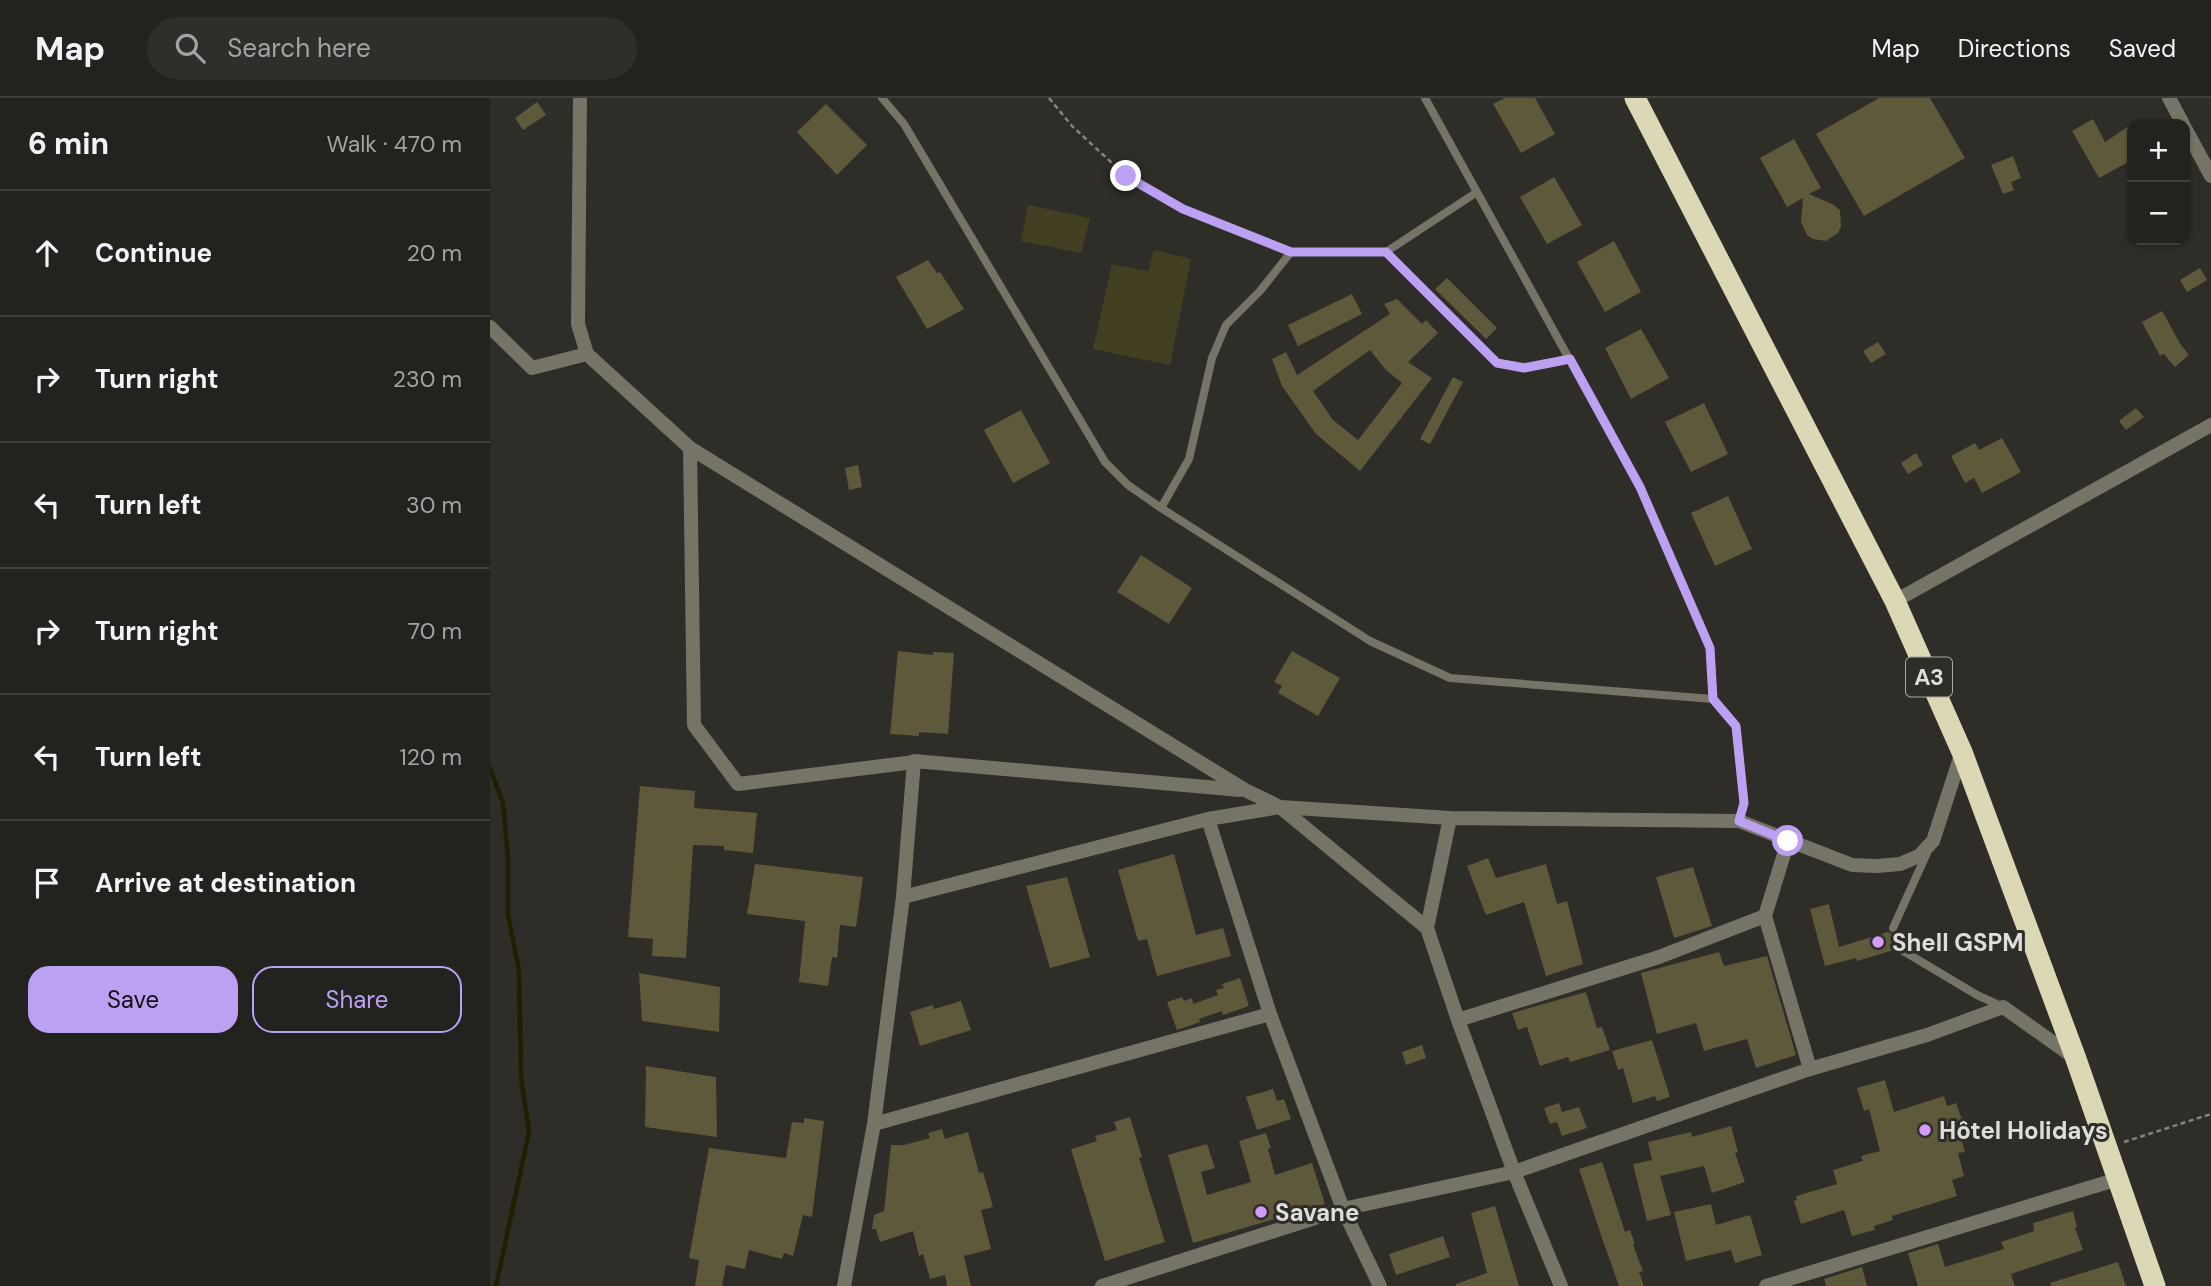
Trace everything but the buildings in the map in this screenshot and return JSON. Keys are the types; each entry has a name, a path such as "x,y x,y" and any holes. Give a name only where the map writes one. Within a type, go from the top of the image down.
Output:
{"highway":[{"name":"A3","path":"1636,98 1895,601 1962,752 2076,1059 2155,1286"}],"street":[{"path":"580,98 578,324 587,354 690,449 1245,790 1280,807 1427,928"},
{"path":"2169,98 2180,119"},
{"path":"2190,137 2211,176"},
{"path":"490,327 532,368 587,354"},
{"path":"1895,601 2211,425"},
{"path":"690,449 694,725 738,784 914,762 1245,790"},
{"path":"903,897 1208,819 1280,807 1450,818 1739,821 1852,865 1900,864 1919,856 1933,841 1962,752"},
{"path":"844,1286 874,1124 903,897 914,762"},
{"path":"1450,818 1427,928 1514,1172 1561,1286"},
{"path":"1208,819 1270,1014 1343,1209 1380,1286"},
{"path":"1788,841 1765,916 1810,1069"},
{"path":"1458,1020 1660,957 1765,916"},
{"path":"1102,1286 1343,1209 1514,1172 1810,1069 1927,1035 2004,1007 2076,1059"},
{"path":"874,1124 1270,1014"},
{"path":"1766,1286 2118,1179"}],"lane":[{"path":"882,98 904,124 1105,462 1128,485 1370,641 1450,678 1713,699"},
{"path":"1424,98 1640,487 1710,648 1713,699 1736,726 1744,803 1739,821"},
{"path":"1161,508 1189,459 1212,358 1226,325 1260,291 1291,252 1386,252 1477,192"},
{"path":"1386,252 1497,363 1524,368 1570,359"},
{"path":"1893,928 1933,841"},
{"path":"1900,950 2004,1007"}],"path":[{"path":"1049,98 1072,126 1126,176 1183,209 1291,252"},
{"path":"2107,1148 2211,1114"}],"shaded area":[{"path":"1028,205 1090,218 1081,253 1021,241"},
{"path":"1154,250 1191,259 1170,365 1093,349 1112,264 1148,271"}],"waterway":[{"path":"490,768 503,803 508,858 508,915 519,970 521,1077 529,1132 496,1286"}],"place":[{"name":"Shell GSPM","path":"1878,942"},
{"name":"Hôtel Holidays","path":"1925,1130"},
{"name":"Savane","path":"1261,1212"}],"route":[{"path":"1126,176 1183,209 1291,252 1386,252 1497,363 1524,368 1570,359 1640,487 1710,648 1713,699 1736,726 1744,803 1739,821 1788,841"}]}
